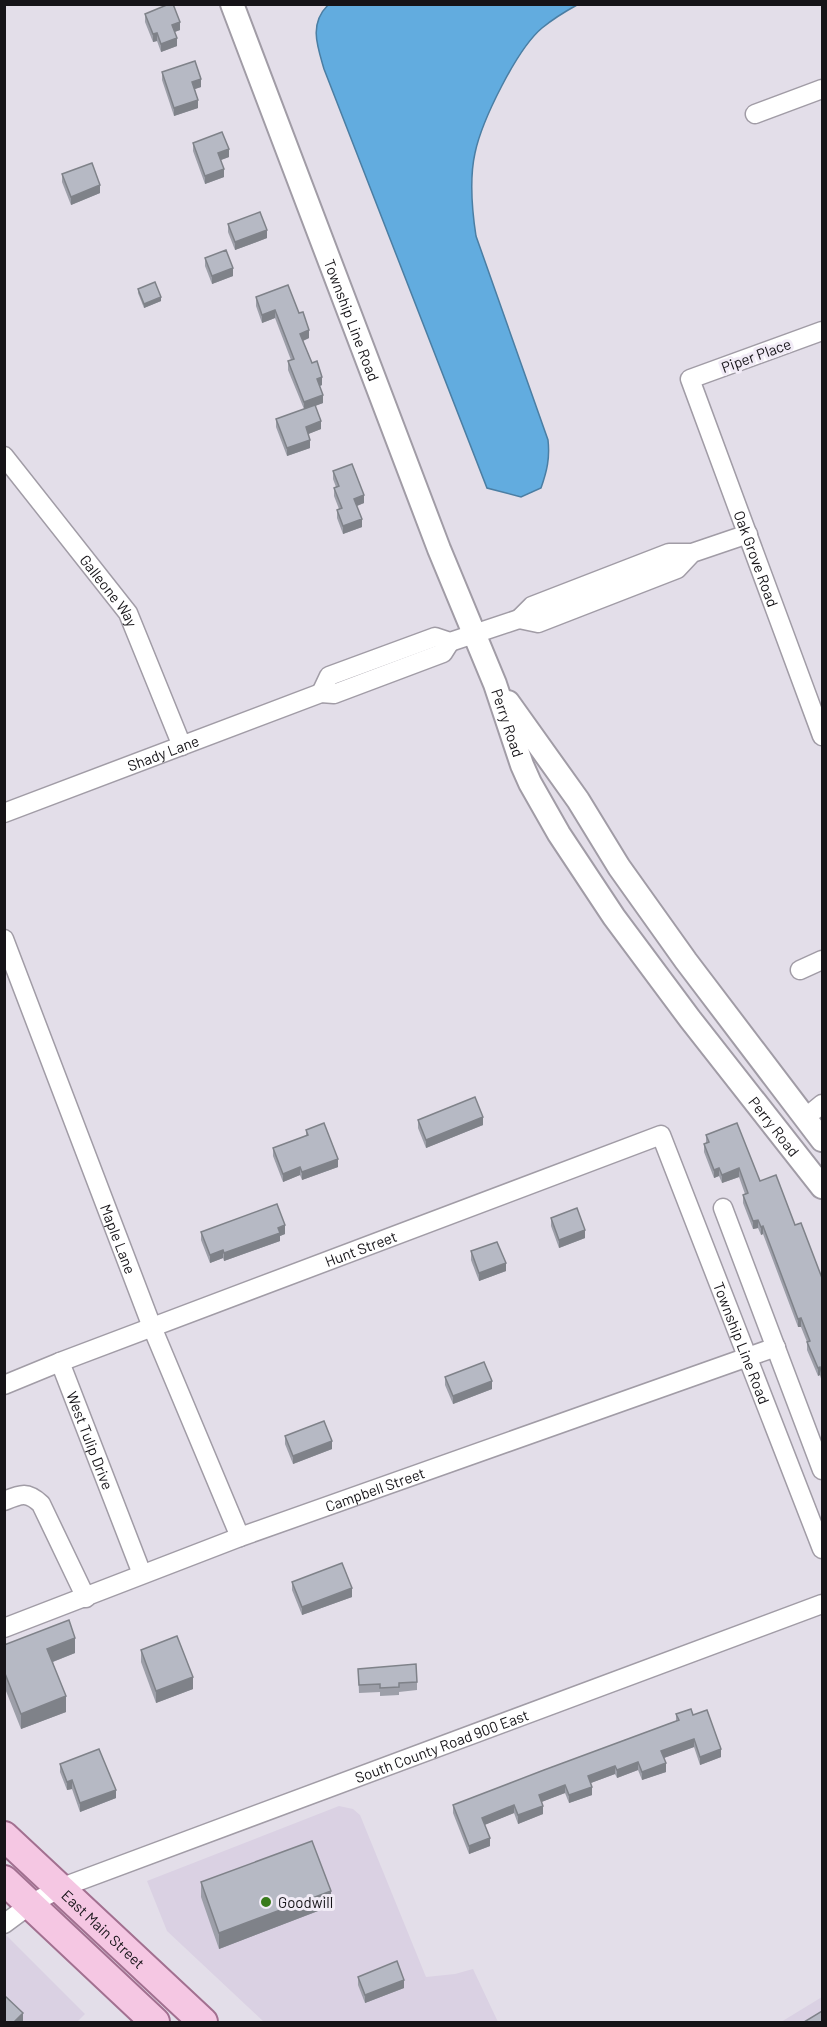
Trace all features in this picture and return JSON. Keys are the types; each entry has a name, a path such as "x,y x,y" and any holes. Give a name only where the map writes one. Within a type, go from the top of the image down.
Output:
{"main road":[{"name":"East Main Street","path":"4,1836 203,2022"},
{"path":"4,1880 155,2022"}],"street":[{"name":"Township Line Road","path":"232,4 473,634 495,684"},
{"path":"755,114 822,89"},
{"name":"Piper Place","path":"690,379 822,331"},
{"name":"Oak Grove Road","path":"690,379 822,736"},
{"name":"Galleone Way","path":"4,456 128,613 182,746"},
{"path":"473,634 519,619 532,606 669,554 692,553 748,534"},
{"name":"Shady Lane","path":"4,813 321,693 334,694 444,653 450,642 473,634"},
{"name":"Perry Road","path":"495,684 579,800 619,867 686,961 814,1111 822,1140"},
{"name":"Perry Road","path":"495,684 530,783 589,881 690,1020 822,1187"},
{"name":"Maple Lane","path":"4,939 152,1327 240,1537"},
{"path":"800,970 822,960"},
{"name":"Township Line Road","path":"661,1135 822,1549"},
{"name":"Hunt Street","path":"60,1362 661,1135"},
{"path":"723,1208 822,1470"},
{"name":"Campbell Street","path":"4,1628 240,1537 776,1347"},
{"path":"4,1385 60,1362"},
{"name":"West Tulip Drive","path":"60,1362 142,1574"},
{"path":"4,1501 21,1494 33,1497 41,1504 86,1598"},
{"name":"South County Road 900 East","path":"4,1924 31,1904 60,1888 822,1604"}],"shaded area":[{"path":"339,1806 353,1809 360,1815 426,1977 455,1974 473,1969 498,2022 264,2022 167,1931 147,1881"},
{"path":"4,1933 85,2014 77,2022 5,2022"},
{"path":"822,1997 822,2022 781,2022"}],"water":[{"path":"328,5 577,5 542,28 522,52 485,122 473,163 472,195 476,236 548,440 549,453 541,488 521,497 487,488 324,69 316,35 318,20"}],"building":[{"path":"173,4 180,22 172,25 177,38 161,44 157,33 153,34 145,14"},
{"path":"195,61 201,79 192,82 198,100 174,108 162,72"},
{"path":"222,132 229,149 218,153 224,169 205,176 193,143"},
{"path":"92,163 100,185 71,197 62,174"},
{"path":"260,212 267,230 235,242 228,224"},
{"path":"226,250 233,268 212,276 205,258"},
{"path":"155,282 161,297 144,304 138,289"},
{"path":"288,285 299,313 303,312 309,330 300,334 312,363 317,361 322,377 317,379 323,395 304,402 288,361 294,359 275,310 262,315 256,297"},
{"path":"315,405 321,421 306,427 310,440 287,448 276,419"},
{"path":"352,464 364,495 354,499 362,519 343,526 337,510 342,508 334,488 339,486 333,471"},
{"path":"475,1097 483,1117 426,1140 418,1120"},
{"path":"324,1123 338,1159 302,1172 300,1167 283,1174 273,1148 308,1135 306,1130"},
{"path":"737,1123 760,1181 776,1175 795,1225 801,1223 822,1278 822,1374 807,1342 810,1341 801,1318 798,1319 763,1226 761,1227 758,1220 753,1221 743,1195 748,1193 739,1168 722,1175 719,1168 714,1170 704,1144 709,1142 706,1135"},
{"path":"277,1204 285,1225 278,1228 280,1233 224,1253 223,1250 210,1255 201,1232"},
{"path":"577,1208 585,1230 559,1240 551,1218"},
{"path":"497,1242 506,1263 479,1273 471,1251"},
{"path":"484,1362 492,1381 453,1396 445,1377"},
{"path":"324,1421 332,1441 293,1456 285,1436"},
{"path":"342,1563 352,1588 302,1607 292,1582"},
{"path":"69,1620 75,1638 47,1649 66,1696 21,1714 4,1671 4,1645"},
{"path":"177,1636 193,1677 156,1691 141,1650"},
{"path":"416,1664 417,1682 399,1683 399,1687 380,1688 380,1684 359,1685 358,1669"},
{"path":"691,1709 693,1715 707,1710 721,1749 700,1757 694,1739 661,1751 666,1763 642,1772 638,1762 617,1770 615,1766 588,1776 592,1787 569,1795 565,1785 539,1795 543,1806 518,1815 514,1805 482,1818 490,1838 469,1846 453,1805 679,1720 676,1714"},
{"path":"99,1749 116,1790 80,1803 72,1780 67,1782 60,1764"},
{"name":"Goodwill","path":"312,1841 331,1891 219,1933 201,1882"},
{"path":"397,1961 404,1980 365,1995 358,1977"},
{"path":"4,1995 23,2013 14,2022 4,2022"},
{"path":"822,2011 822,2022 804,2022"}],"place":[{"name":"Goodwill","path":"266,1902"}]}
